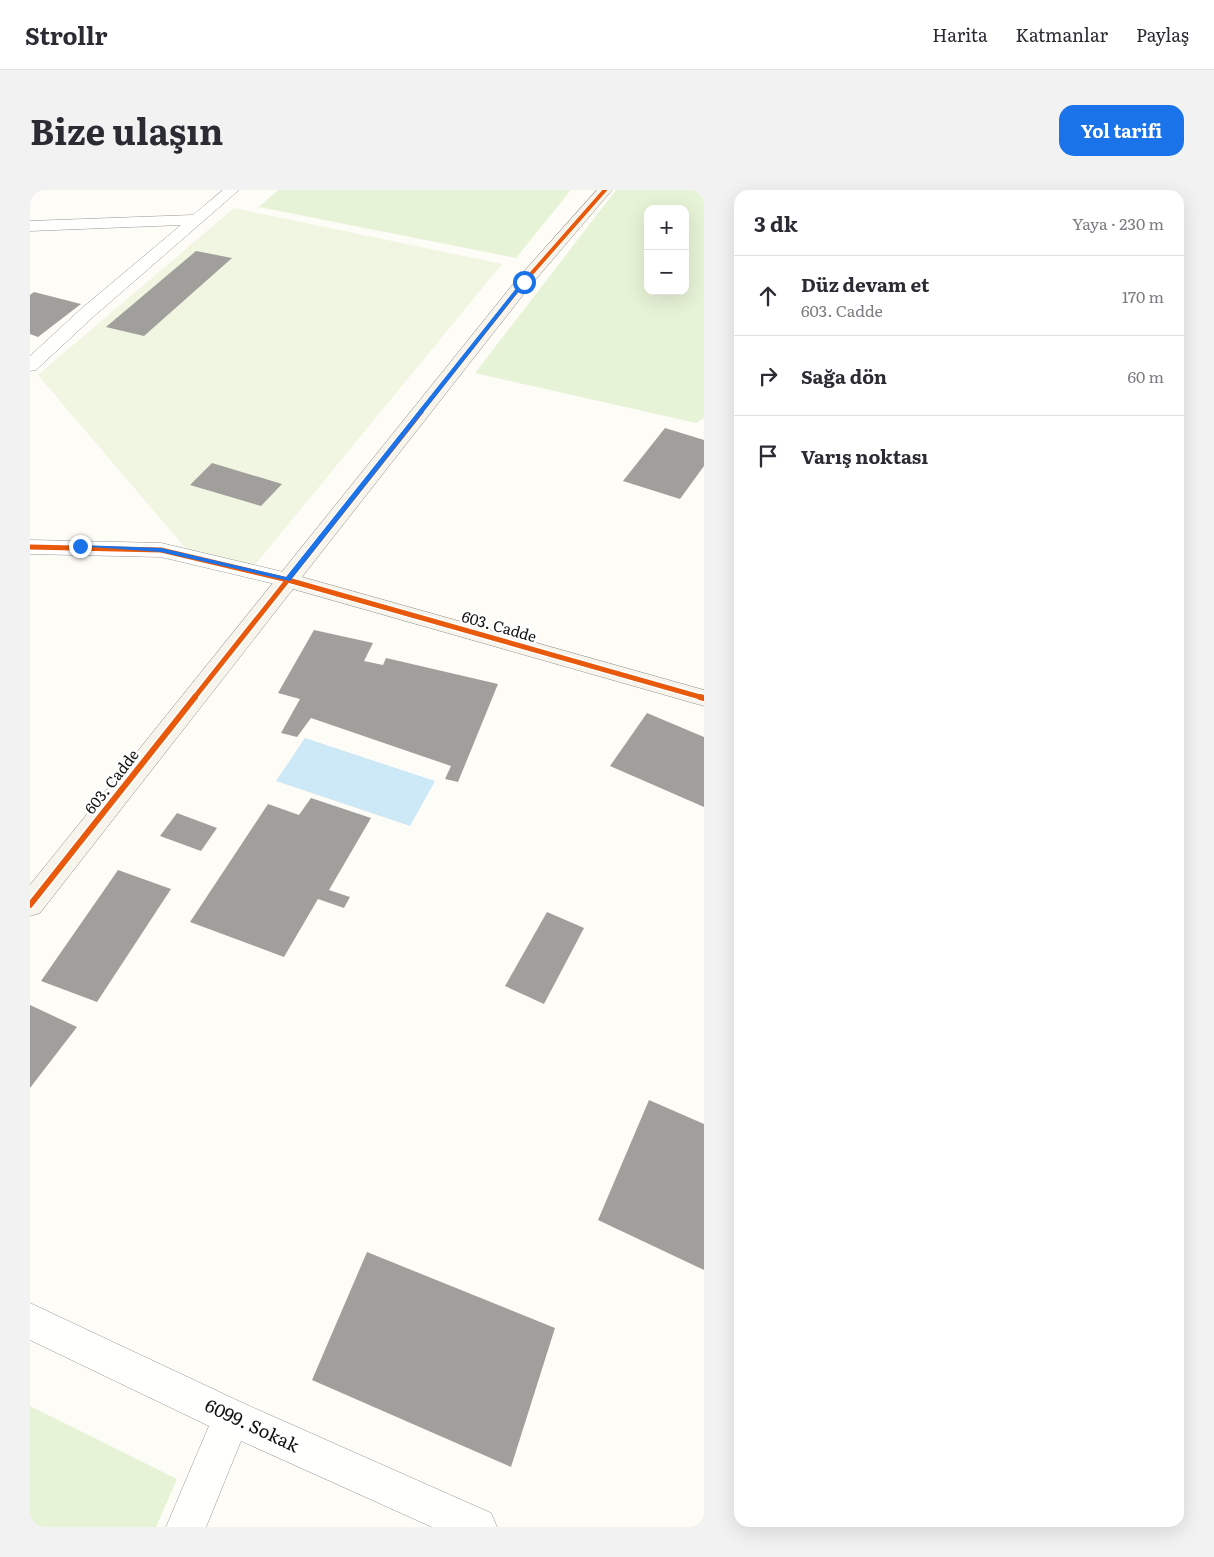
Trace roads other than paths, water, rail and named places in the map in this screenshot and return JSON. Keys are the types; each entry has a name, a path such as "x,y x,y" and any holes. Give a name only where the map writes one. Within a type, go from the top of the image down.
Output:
{"street":[{"path":"31,365 87,313 232,190"},
{"name":"603. Cadde","path":"30,905 524,282 605,190"},
{"path":"30,226 196,220"},
{"path":"30,547 161,550 288,580"},
{"name":"603. Cadde","path":"288,580 704,698"},
{"name":"6099. Sokak","path":"30,1320 232,1417 477,1527"},
{"path":"186,1527 232,1417"}],"water":[{"path":"305,738 435,781 410,826 276,781"}]}
